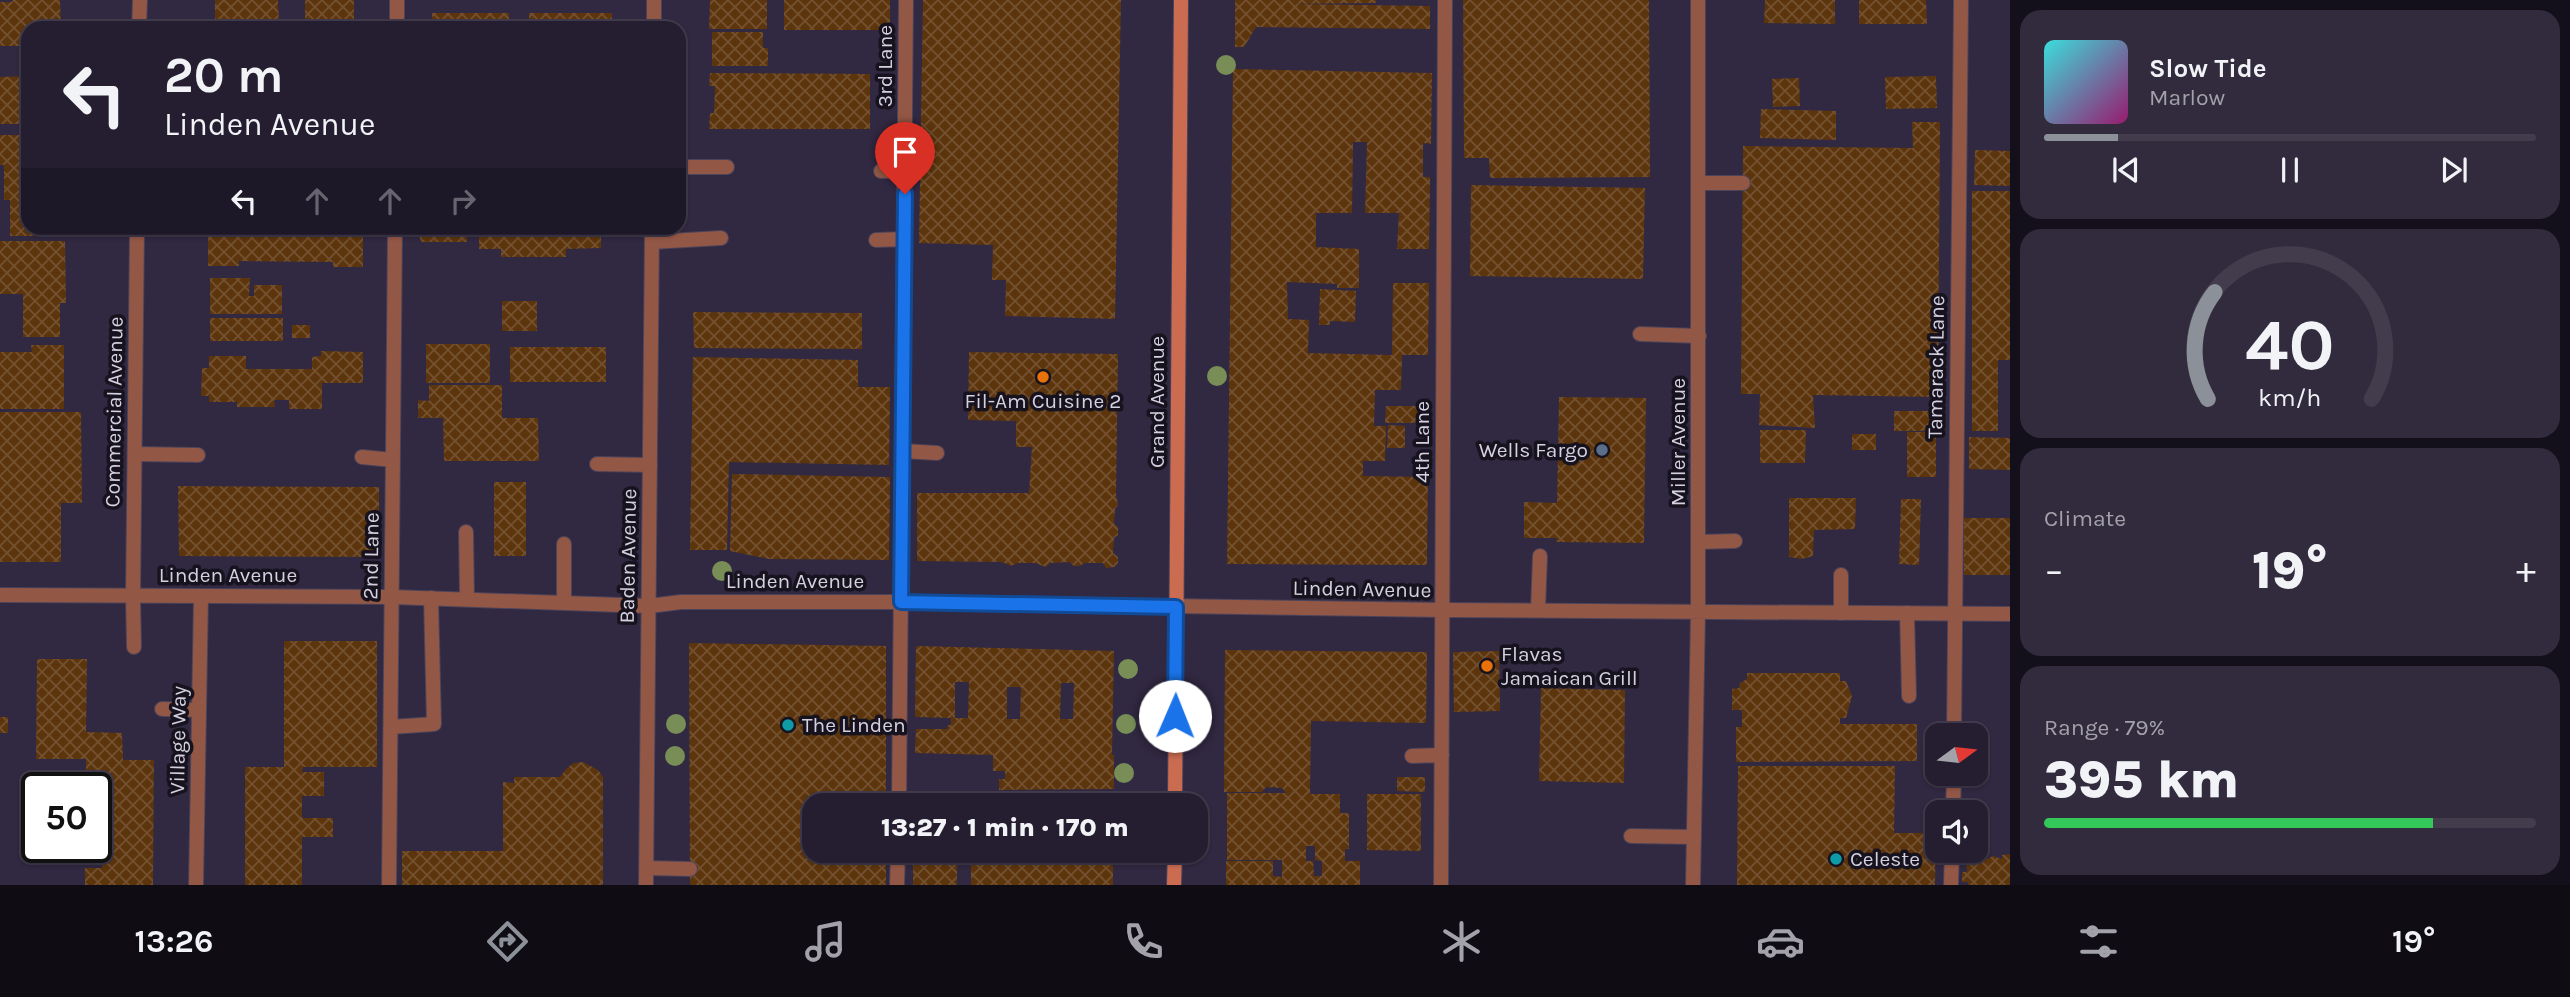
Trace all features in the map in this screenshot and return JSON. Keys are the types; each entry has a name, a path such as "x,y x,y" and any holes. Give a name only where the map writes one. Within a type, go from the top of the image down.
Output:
{"main road":[{"name":"Grand Avenue","path":"1175,793 1181,0"},
{"path":"1174,885 1175,863"}],"street":[{"path":"139,21 140,0"},
{"path":"397,0 397,21"},
{"path":"654,0 654,21"},
{"name":"3rd Lane","path":"899,793 906,0"},
{"name":"4th Lane","path":"1441,885 1445,0"},
{"name":"Miller Avenue","path":"1693,885 1698,612 1698,0"},
{"name":"Tamarack Lane","path":"1954,723 1961,0"},
{"path":"686,167 727,167"},
{"path":"881,171 905,171"},
{"path":"1699,183 1743,183"},
{"name":"Commercial Avenue","path":"134,647 137,235"},
{"name":"2nd Lane","path":"389,885 395,235"},
{"name":"Baden Avenue","path":"646,885 652,235"},
{"path":"669,235 721,238"},
{"path":"876,240 904,239"},
{"path":"1640,334 1699,335"},
{"path":"903,451 937,453"},
{"path":"135,454 198,455"},
{"path":"362,457 393,460"},
{"path":"597,464 650,465"},
{"path":"466,532 467,598"},
{"path":"1698,542 1735,541"},
{"path":"564,544 564,602"},
{"path":"1538,610 1539,556"},
{"path":"1841,575 1841,613"},
{"name":"Linden Avenue","path":"0,595 467,598 649,606 681,602 901,602 1443,610 2010,614"},
{"name":"Village Way","path":"196,885 201,596"},
{"path":"391,727 434,724 431,598"},
{"path":"1907,613 1909,696"},
{"path":"162,709 200,710"},
{"path":"1412,756 1442,755"},
{"path":"1631,836 1694,836"},
{"path":"897,885 898,863"},
{"path":"1951,885 1952,863"},
{"path":"647,868 690,869"}],"building":[{"path":"60,0 61,21 21,21 21,46 0,46 0,2"},
{"path":"215,0 278,0 279,21 215,21"},
{"path":"305,0 354,0 354,21 305,21"},
{"path":"710,0 767,0 767,29 709,29"},
{"path":"784,0 890,0 890,30 784,30"},
{"path":"923,0 1121,0 1115,319 1005,316 1006,280 992,280 993,245 919,243"},
{"path":"1235,0 1376,0 1376,3 1288,4 1430,6 1430,29 1256,27 1244,47 1235,47"},
{"path":"1463,0 1649,0 1650,177 1490,178 1489,158 1464,158"},
{"path":"1765,0 1835,0 1835,24 1764,23"},
{"path":"1859,0 1926,0 1927,24 1859,24"},
{"path":"432,13 509,13 509,21 432,21"},
{"path":"529,13 612,13 612,21 529,21"},
{"path":"712,32 763,32 763,48 768,48 768,66 712,66"},
{"path":"1233,69 1432,73 1431,144 1423,143 1423,177 1430,177 1429,249 1397,249 1399,213 1365,213 1367,142 1353,142 1352,213 1316,213 1316,247 1359,249 1359,288 1337,288 1337,284 1287,282 1288,319 1309,320 1308,353 1392,355 1393,283 1429,283 1428,355 1402,355 1401,390 1375,390 1374,426 1386,426 1385,461 1363,461 1363,476 1428,477 1427,565 1227,564"},
{"path":"710,73 870,74 870,129 709,129 710,113 714,113 715,86 709,86"},
{"path":"21,76 21,124 0,124 0,77"},
{"path":"1936,76 1937,108 1886,109 1885,77"},
{"path":"1799,78 1800,106 1773,107 1772,79"},
{"path":"1761,109 1836,111 1836,140 1760,138"},
{"path":"1912,122 1940,122 1938,397 1813,395 1815,428 1759,425 1760,394 1741,394 1743,146 1913,148"},
{"path":"21,132 21,235 64,236 10,236 10,200 4,200 4,165 0,165 0,135 19,135"},
{"path":"1975,150 2010,151 2010,186 1974,185"},
{"path":"1471,185 1645,188 1643,279 1470,276"},
{"path":"1972,191 2010,191 2010,360 1998,360 1998,431 1972,431"},
{"path":"208,235 363,235 363,267 333,267 333,262 239,261 239,266 208,266"},
{"path":"419,235 467,235 467,242 421,242"},
{"path":"479,235 601,235 601,248 566,249 566,257 501,257 501,249 479,249"},
{"path":"0,241 65,241 66,303 60,303 60,337 23,337 23,294 0,294"},
{"path":"210,278 250,278 249,296 254,296 254,285 282,285 282,314 210,314"},
{"path":"1320,289 1356,291 1355,322 1330,321 1330,325 1319,325"},
{"path":"502,301 537,301 537,331 502,331"},
{"path":"693,312 862,313 862,349 694,348"},
{"path":"210,318 283,318 283,341 210,341"},
{"path":"292,325 310,325 310,338 292,338"},
{"path":"426,344 490,344 490,383 426,383"},
{"path":"31,345 64,345 64,409 0,409 0,352 32,352"},
{"path":"510,347 606,347 606,382 510,382"},
{"path":"321,351 363,352 363,383 322,383 322,409 289,409 289,400 274,400 275,407 237,407 237,402 209,402 209,396 201,396 202,368 209,368 209,356 246,356 246,369 312,369 312,357 321,356"},
{"path":"969,352 1118,354 1118,505 1115,509 1114,524 1118,527 1118,535 1114,538 1113,553 1118,557 1118,563 1114,567 1106,568 1103,563 1074,566 1069,562 1050,563 1046,567 1035,563 1017,563 1011,566 1002,562 917,561 917,493 1029,493 1032,447 1016,447 1016,421 968,420"},
{"path":"693,357 858,360 858,387 890,387 889,465 729,462 727,550 690,550"},
{"path":"429,385 502,385 502,418 538,418 539,461 444,461 443,418 418,418 418,400 429,401"},
{"name":"Wells Fargo","path":"1559,397 1646,398 1644,543 1556,542 1557,538 1524,538 1524,502 1557,503"},
{"path":"1386,406 1428,406 1429,423 1385,423"},
{"path":"1894,411 1934,411 1934,431 1894,431"},
{"path":"0,412 81,412 82,503 61,503 61,562 0,562"},
{"path":"1388,425 1405,426 1405,448 1387,448"},
{"path":"1760,430 1806,430 1805,463 1760,463"},
{"path":"1907,432 1936,432 1936,477 1907,477"},
{"path":"1852,434 1876,434 1876,450 1852,450"},
{"path":"1969,437 2010,438 2010,470 1969,469"},
{"path":"732,474 890,477 889,560 769,559 730,551"},
{"path":"494,482 526,482 526,556 494,556"},
{"path":"178,486 379,487 379,557 179,556"},
{"path":"1789,498 1856,498 1855,529 1814,530 1813,556 1802,559 1789,557"},
{"path":"1901,499 1921,499 1919,565 1899,564"},
{"path":"1964,518 2010,518 2010,575 1964,575"},
{"path":"284,641 377,641 377,767 303,767 302,772 324,772 324,796 302,796 302,818 333,818 333,837 302,837 302,885 245,885 245,767 284,767"},
{"name":"The Linden","path":"689,643 886,646 886,793 802,793 802,863 886,863 886,885 690,885"},
{"path":"916,646 1114,651 1114,789 999,790 999,779 1005,779 1005,771 993,771 993,755 915,753 916,729 947,729 948,725 951,725 951,718 915,717","holes":["955,682 969,682 968,718 955,718","1061,683 1074,683 1073,719 1060,719","1007,687 1021,687 1020,719 1007,719"]},
{"path":"1225,650 1427,652 1426,723 1311,721 1310,794 1340,794 1340,813 1349,813 1349,849 1345,849 1345,861 1360,861 1360,885 1226,885 1226,861 1273,861 1273,876 1282,877 1282,860 1227,860 1227,793 1286,793 1282,788 1266,787 1262,792 1224,792","holes":["1306,846 1315,846 1315,860 1322,861 1322,876 1314,876 1313,861 1306,861"]},
{"path":"1499,651 1500,711 1454,712 1453,652"},
{"path":"37,659 87,659 86,732 122,733 123,760 154,760 153,885 85,885 85,868 102,868 102,863 112,863 112,772 86,772 86,759 36,759"},
{"path":"1747,673 1840,673 1840,681 1846,681 1852,696 1846,718 1840,718 1840,724 1917,724 1917,761 1736,762 1736,727 1742,727 1742,710 1732,710 1732,689 1739,688 1740,683 1747,679"},
{"path":"1541,688 1625,690 1624,783 1539,781"},
{"path":"0,717 8,717 8,733 0,733"},
{"path":"583,762 598,770 603,777 603,885 402,885 402,851 503,851 503,782 514,783 514,777 560,777 574,763"},
{"path":"1738,766 1895,766 1894,833 1925,833 1925,863 1935,863 1935,885 1737,885"},
{"path":"1397,777 1425,777 1425,792 1397,791"},
{"path":"1367,794 1421,794 1421,851 1367,850"},
{"path":"2010,854 2010,885 1968,885 1968,882 1962,882 1962,872 1967,872 1966,863 1988,863 1988,858 1993,856 2002,859 2002,855"},
{"path":"913,863 957,863 957,885 913,885"},
{"path":"971,863 1113,863 1113,885 971,885"}],"place":[{"name":"Fil-Am Cuisine 2","path":"1043,377"},
{"name":"Wells Fargo","path":"1602,450"},
{"name":"Flavas Jamaican Grill","path":"1487,666"},
{"name":"The Linden","path":"788,725"},
{"name":"Celeste","path":"1836,859"}],"route":[{"path":"905,194 901,602 1176,607 1175,716"}]}
